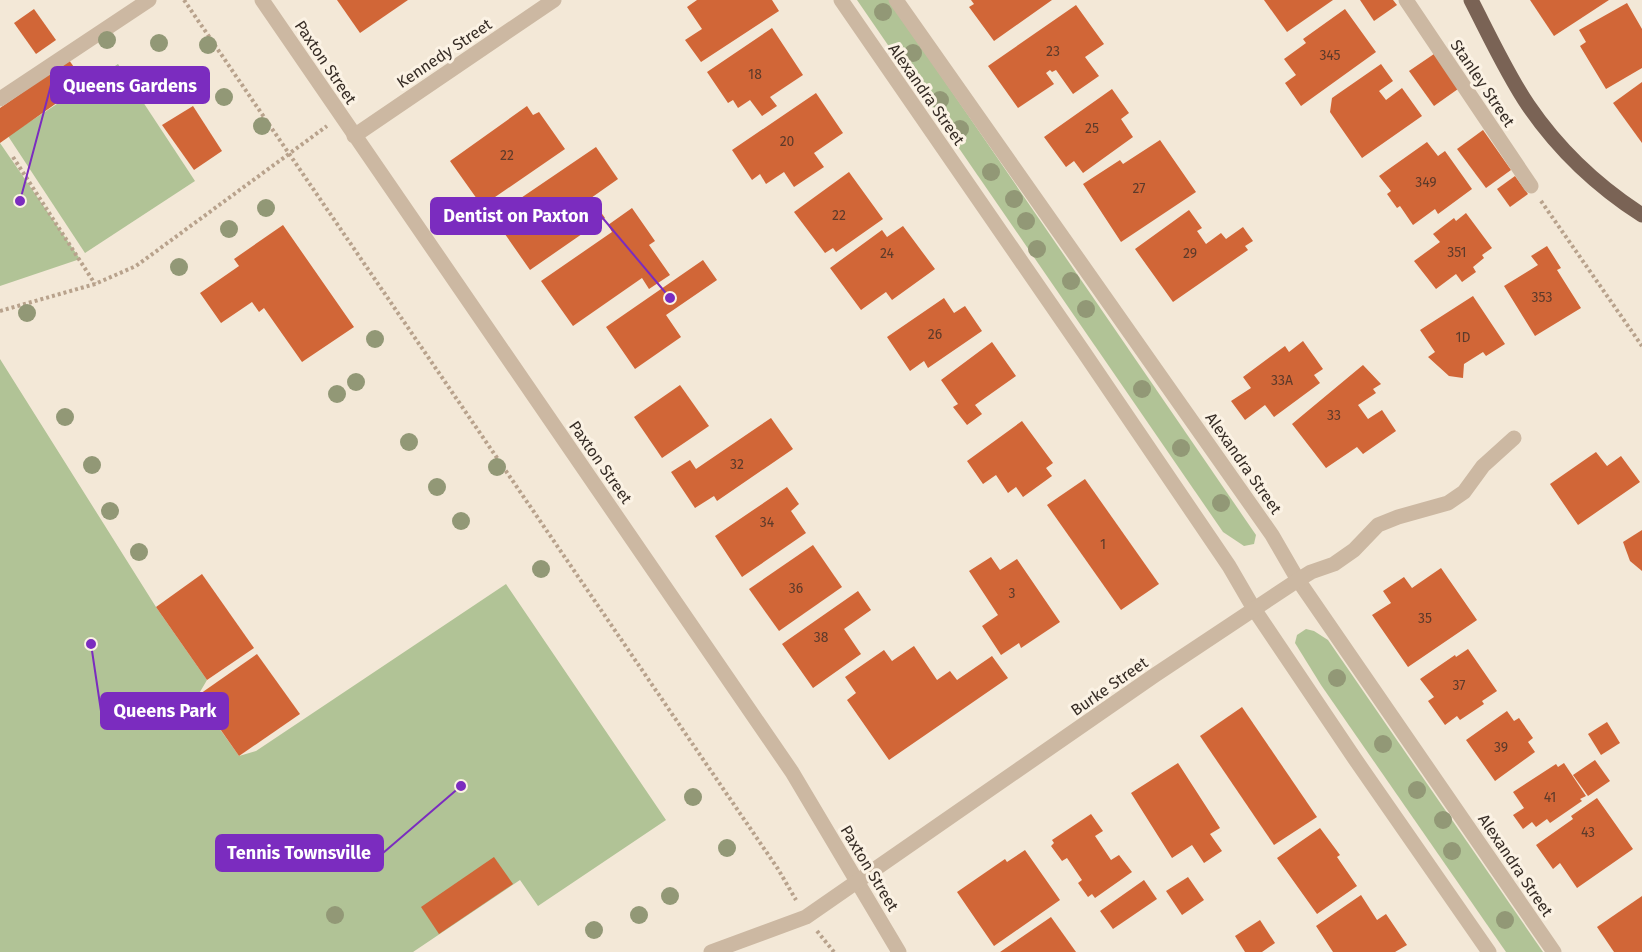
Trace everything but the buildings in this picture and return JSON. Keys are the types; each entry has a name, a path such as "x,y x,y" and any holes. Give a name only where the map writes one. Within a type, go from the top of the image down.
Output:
{"main road":[{"name":"Stanley Street","path":"1471,0 1526,103 1547,132 1583,170 1614,197 1642,215"}],"street":[{"path":"0,99 149,0"},
{"name":"Paxton Street","path":"262,0 792,772 899,952"},
{"name":"Kennedy Street","path":"354,136 554,0"},
{"name":"Alexandra Street","path":"841,0 1229,566 1254,609 1361,768 1490,952"},
{"name":"Alexandra Street","path":"896,0 1272,535 1298,580 1554,952"},
{"name":"Stanley Street","path":"1406,0 1531,186"},
{"name":"Burke Street","path":"711,952 806,917 1155,675 1298,580 1311,572 1334,564 1354,550 1378,525 1387,520 1449,503 1464,492 1483,466 1514,438"}],"path":[{"path":"184,0 778,870 806,917 834,952"},
{"path":"0,311 95,284 136,266 291,155 340,116"},
{"path":"13,157 95,284"},
{"path":"1531,186 1642,344"}],"green space":[{"path":"857,0 889,0 1256,535 1254,544 1244,546 1223,532"},
{"path":"118,64 195,181 85,253 8,136"},
{"path":"0,143 80,259 0,286"},
{"path":"0,359 156,607 207,680 197,697 239,756 256,751 506,584 666,820 538,906 520,880 413,952 0,952"},
{"path":"1306,629 1328,640 1543,952 1506,952 1321,685 1295,643 1297,635"}],"place":[{"name":"Queens Gardens","path":"20,201"},
{"name":"Dentist on Paxton","path":"670,298"},
{"name":"Queens Park","path":"91,644"},
{"name":"Tennis Townsville","path":"461,786"}]}
